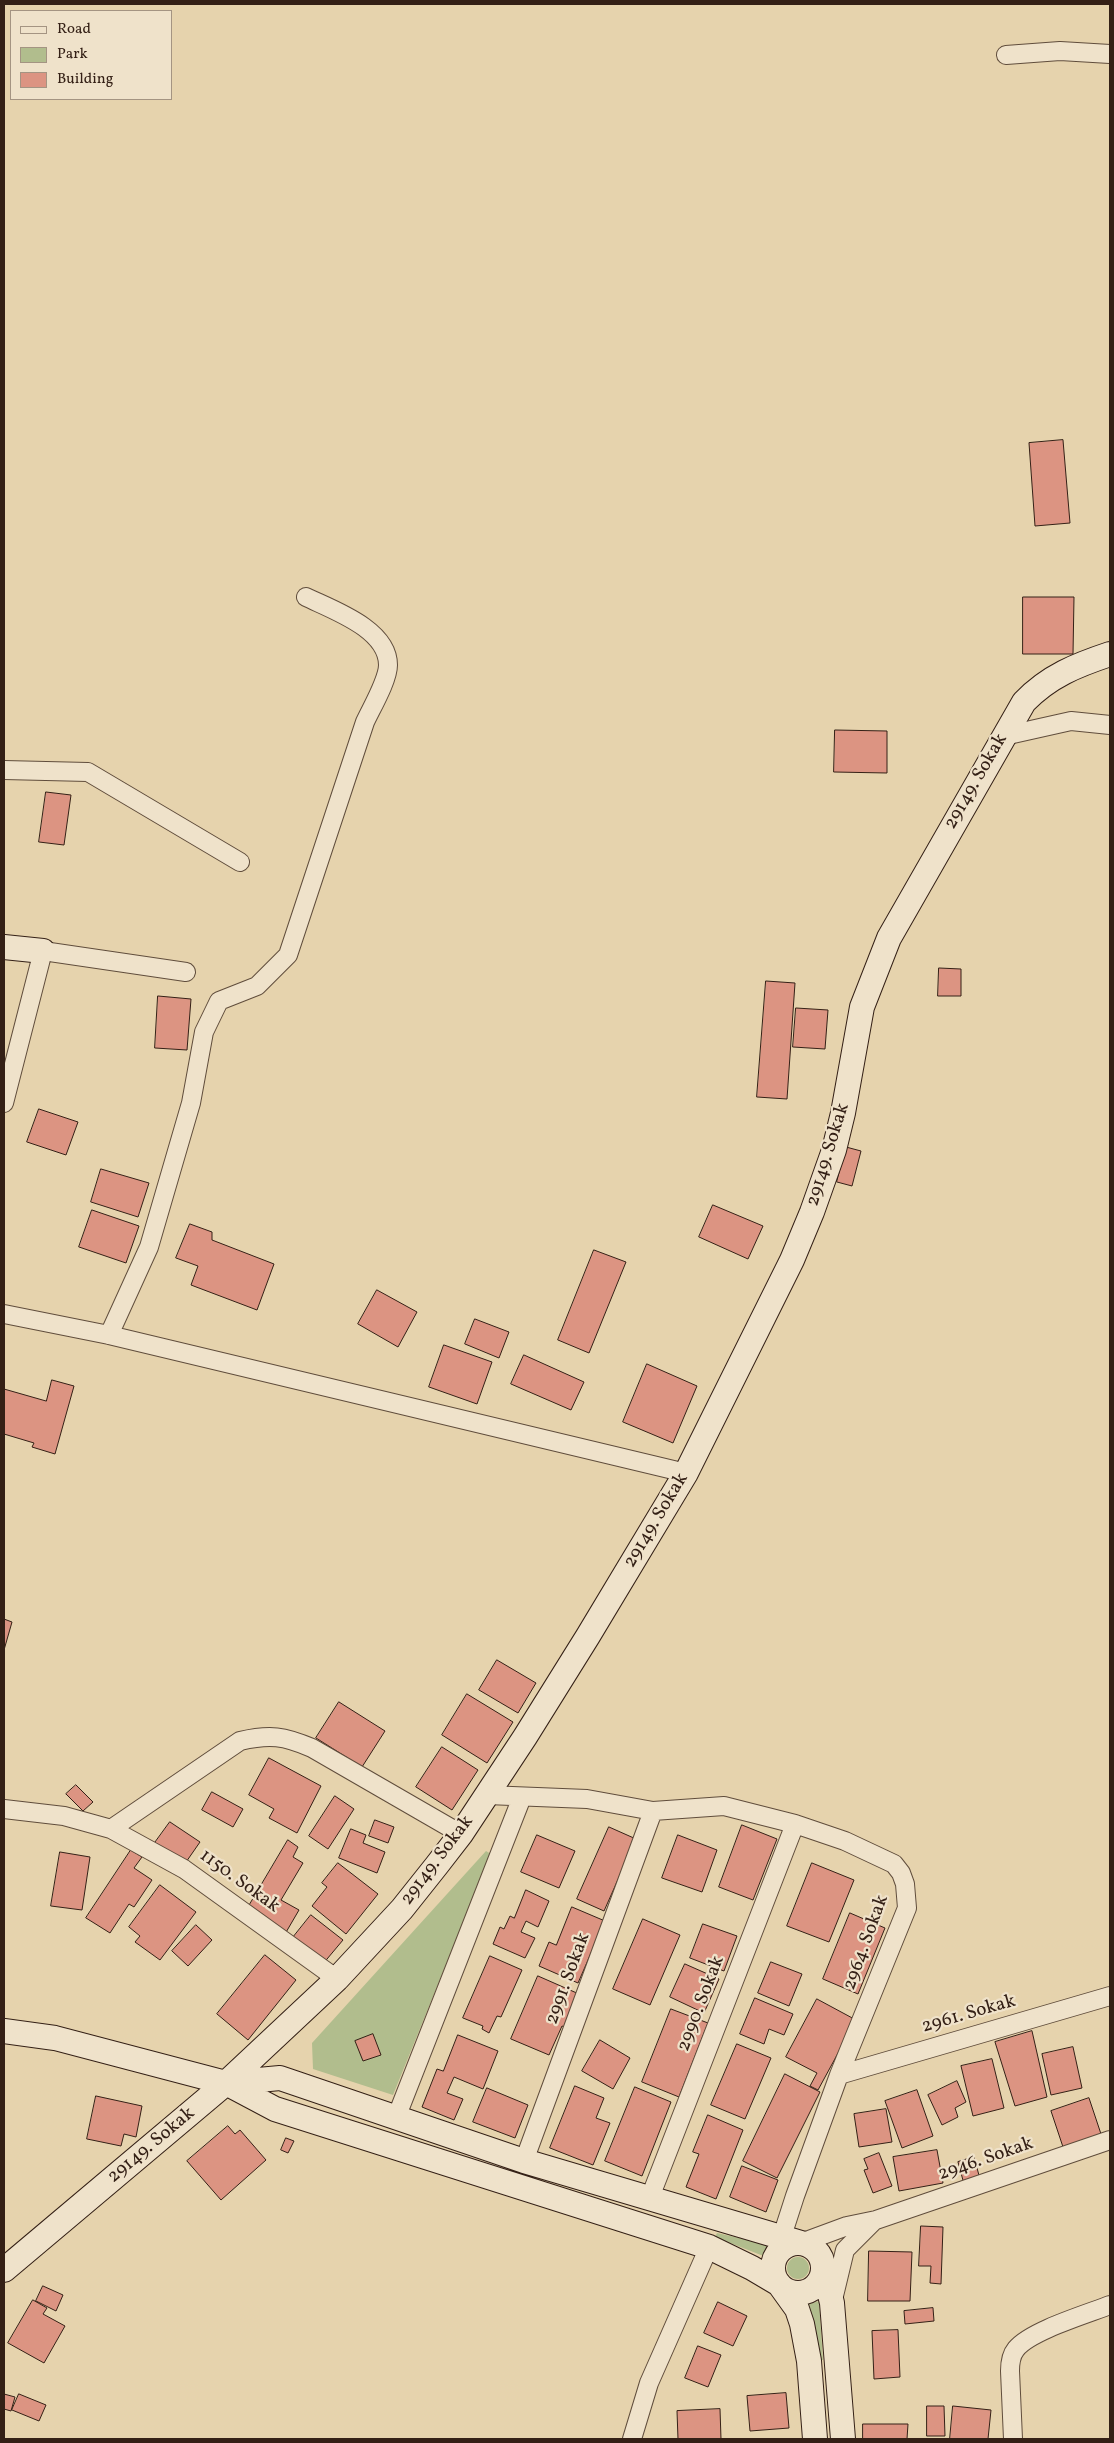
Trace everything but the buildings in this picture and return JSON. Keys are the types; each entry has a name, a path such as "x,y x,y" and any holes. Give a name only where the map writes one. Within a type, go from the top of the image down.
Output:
{"street":[{"path":"1006,55 1060,51 1110,54"},
{"path":"110,1335 149,1247 191,1103 204,1032 219,1001 257,986 288,955 365,722 382,686 388,665 382,644 359,622 306,597"},
{"name":"29149. Sokak","path":"4,2270 226,2083 337,1979 402,1909 461,1834 588,1636 686,1473 792,1260 812,1212 843,1113 862,1008 889,938 1024,702 1038,688 1072,667 1110,654"},
{"path":"1004,736 1071,721 1110,725"},
{"path":"4,770 88,772 240,862"},
{"path":"4,947 43,950 186,972"},
{"path":"4,1103 43,950"},
{"path":"4,1314 110,1335 686,1473"},
{"path":"111,1830 240,1741 263,1736 288,1738 312,1748 461,1834"},
{"name":"2964. Sokak","path":"487,1795 587,1799 653,1810 724,1806 795,1824 845,1841 894,1864 901,1873 907,1896 907,1908 839,2075 795,2196 786,2246"},
{"path":"396,2118 522,1796"},
{"name":"1150. Sokak","path":"4,1809 64,1816 111,1830 184,1869 337,1979"},
{"name":"2991. Sokak","path":"524,2161 653,1810"},
{"name":"2990. Sokak","path":"649,2200 795,1824"},
{"name":"2961. Sokak","path":"839,2075 1110,1996"},
{"path":"4,2031 55,2038 226,2083 275,2109 709,2248 752,2268 794,2293 807,2291 820,2280 823,2266 845,2250 876,2220"},
{"path":"226,2083 280,2078 524,2161 786,2246 816,2251 823,2266 832,2303 842,2439"},
{"name":"2946. Sokak","path":"786,2246 847,2226 876,2220 1110,2140"},
{"path":"786,2246 774,2272 779,2284 798,2309 802,2324 809,2361 815,2439"},
{"path":"632,2439 648,2383 709,2248"},
{"path":"832,2303 845,2250"},
{"path":"1013,2439 1010,2371 1015,2349 1034,2335 1110,2304"}],"green space":[{"path":"486,1851 491,1854 393,2095 313,2069 312,2043"},
{"path":"717,2233 770,2245 766,2257 715,2237"},
{"path":"798,2257 806,2260 809,2268 806,2276 798,2279 790,2276 787,2268 790,2260"},
{"path":"819,2301 823,2360 820,2360 809,2304"}]}
